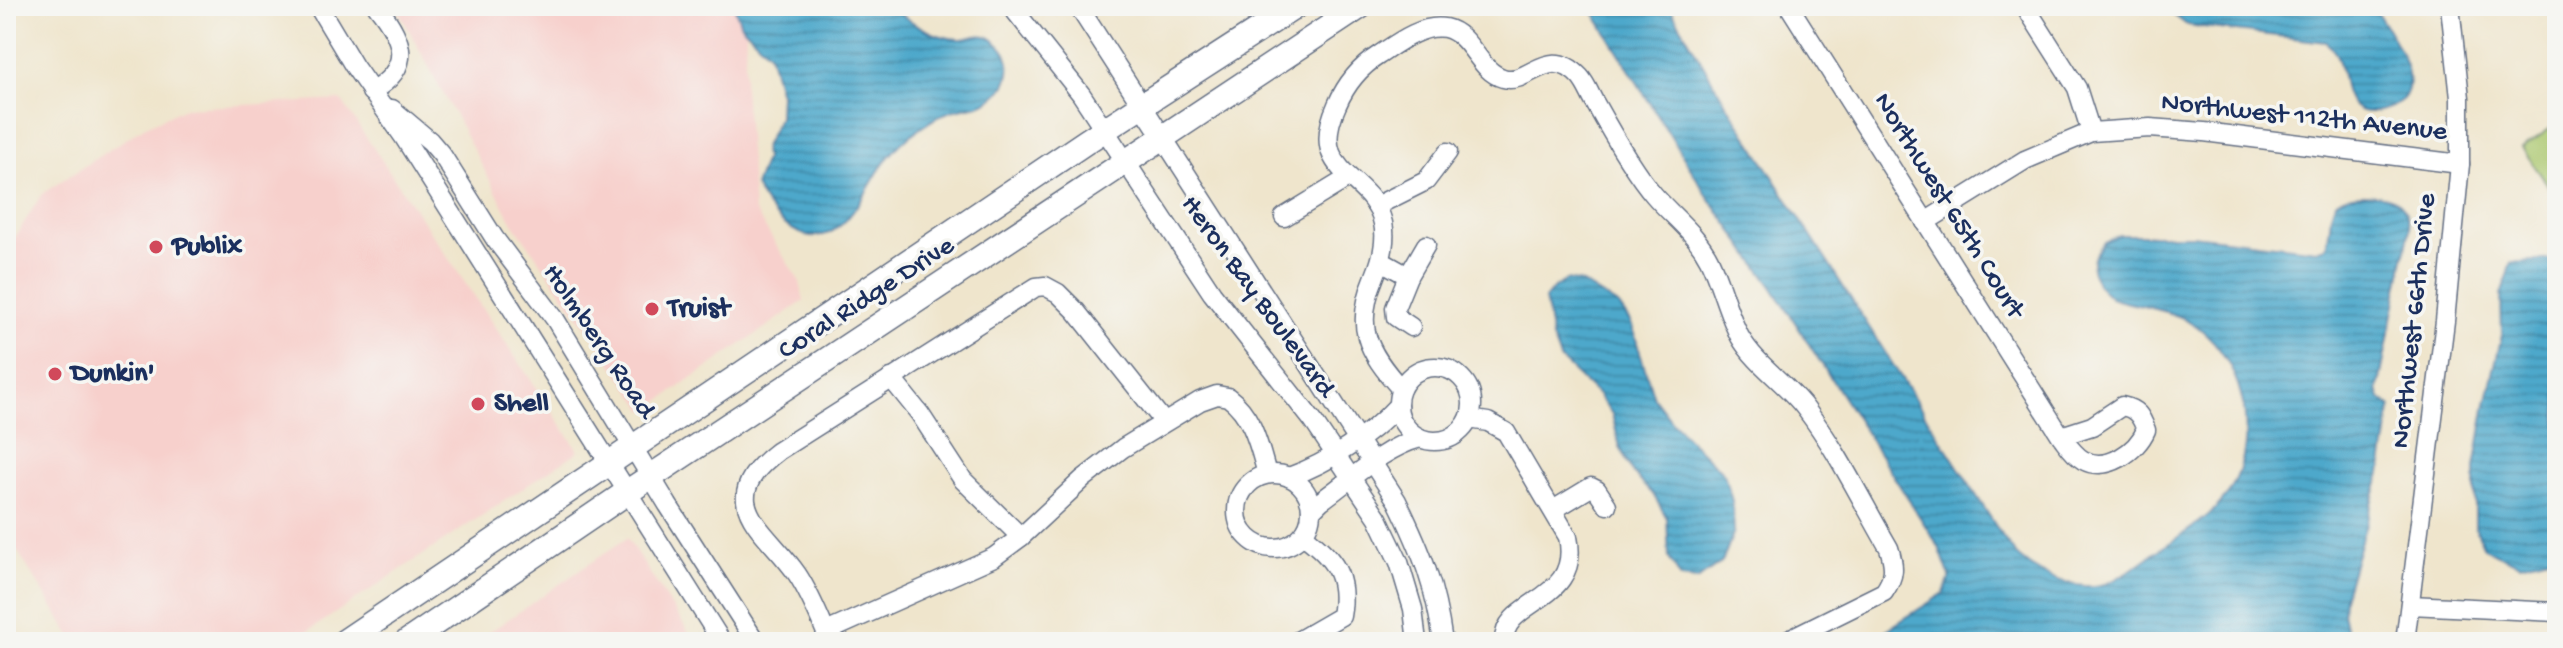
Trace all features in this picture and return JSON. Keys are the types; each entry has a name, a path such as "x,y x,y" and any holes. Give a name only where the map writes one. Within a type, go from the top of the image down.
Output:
{"main road":[{"name":"Coral Ridge Drive","path":"344,642 1105,129 1296,6"},
{"name":"Coral Ridge Drive","path":"407,642 626,493 1361,6"}],"street":[{"path":"318,6 371,92 393,75 401,56 396,35 377,6"},
{"name":"Heron Bay Boulevard","path":"1011,6 1047,47 1105,129 1212,293 1313,421 1378,518 1399,562 1413,609 1417,642"},
{"name":"Heron Bay Boulevard","path":"1078,6 1397,501 1421,549 1437,598 1443,642"},
{"name":"Northwest 65th Court","path":"1789,6 2061,436"},
{"path":"2025,6 2077,88 2091,132"},
{"name":"Northwest 66th Drive","path":"2405,642 2445,321 2460,164 2460,98 2450,6"},
{"path":"1289,477 1305,491 1311,511 1309,523 1303,535 1293,543 1281,547 1256,543 1246,535 1237,511 1246,487 1267,474 1289,477 1308,470 1374,428 1400,397 1416,372 1427,368 1450,370 1467,385 1471,396 1469,419 1454,436 1431,441 1420,438 1403,423 1400,397 1366,338 1363,315 1381,261 1384,226 1376,206 1336,163 1329,144 1328,124 1352,78 1373,59 1425,29 1443,28 1460,34 1487,66 1502,78 1514,79 1542,66 1561,65 1572,69 1584,81 1653,194 1708,257 1750,352 1791,391 1806,410 1889,548 1894,578 1884,592 1783,642"},
{"name":"Holmberg Road","path":"371,92 430,141 442,155 502,249 555,319 756,642"},
{"name":"Holmberg Road","path":"371,92 403,136 722,642"},
{"name":"Northwest 112th Avenue","path":"1925,222 2025,160 2091,132 2150,128 2204,132 2460,164"},
{"path":"1376,206 1426,181 1448,152"},
{"path":"1284,217 1348,178"},
{"path":"1411,327 1396,317 1395,308 1408,276 1426,245"},
{"path":"1381,261 1408,276"},
{"path":"1164,422 1076,311 1058,293 1045,286 1036,287 762,464 752,476 747,504 752,521 797,573 828,637 907,594 994,557 1123,448 1200,401 1217,395 1237,403 1254,431 1267,474"},
{"path":"891,378 920,414 963,480 1021,537"},
{"path":"1469,419 1488,422 1506,432 1568,537 1572,553 1569,570 1559,583 1507,625 1504,642"},
{"path":"1311,511 1404,442 1420,438"},
{"path":"1553,510 1591,487 1597,490 1607,505"},
{"path":"1296,642 1341,616 1344,598 1340,574 1332,561 1320,547 1303,535"},
{"path":"2410,605 2557,612"}],"shaded area":[{"path":"396,6 747,6 744,87 754,210 800,282 804,301 645,411 513,223"},
{"path":"341,100 579,451 292,642 75,642 6,533 6,252 42,194 144,127 184,108"},
{"path":"627,538 695,642 475,642"}],"green space":[{"path":"2557,124 2557,198 2522,148"}],"water":[{"path":"734,6 891,6 914,23 942,36 961,39 985,36 991,39 1007,56 1008,79 988,101 942,115 906,139 884,162 859,204 839,227 827,234 814,236 800,233 773,214 755,186 765,159 764,147 779,117 780,94 769,53 741,25"},
{"path":"1590,6 1669,6 1719,92 2006,542 2030,566 2075,585 2098,586 2115,580 2206,517 2229,492 2245,447 2242,398 2222,352 2206,334 2187,320 2111,298 2097,284 2092,269 2094,257 2104,242 2119,235 2192,235 2316,250 2325,247 2333,208 2340,199 2368,194 2388,197 2401,204 2410,228 2378,390 2381,399 2391,407 2381,473 2344,598 2343,613 2349,642 1868,642 1944,593 1950,577 1939,547 1773,288 1705,192"},
{"path":"2162,6 2373,6 2404,61 2408,90 2401,101 2386,109 2371,112 2359,110 2348,98 2337,56 2326,42 2187,25"},
{"path":"2557,259 2557,555 2520,564 2484,548 2475,527 2475,468 2502,335 2501,295 2511,263"},
{"path":"1566,280 1582,283 1619,306 1631,323 1654,398 1674,424 1724,474 1732,501 1734,531 1722,562 1697,580 1681,578 1669,558 1667,518 1653,494 1632,472 1620,447 1612,414 1597,394 1560,359 1552,338 1545,299"}],"place":[{"name":"Publix","path":"156,247"},
{"name":"Truist","path":"652,309"},
{"name":"Dunkin'","path":"55,374"},
{"name":"Shell","path":"478,404"}]}
